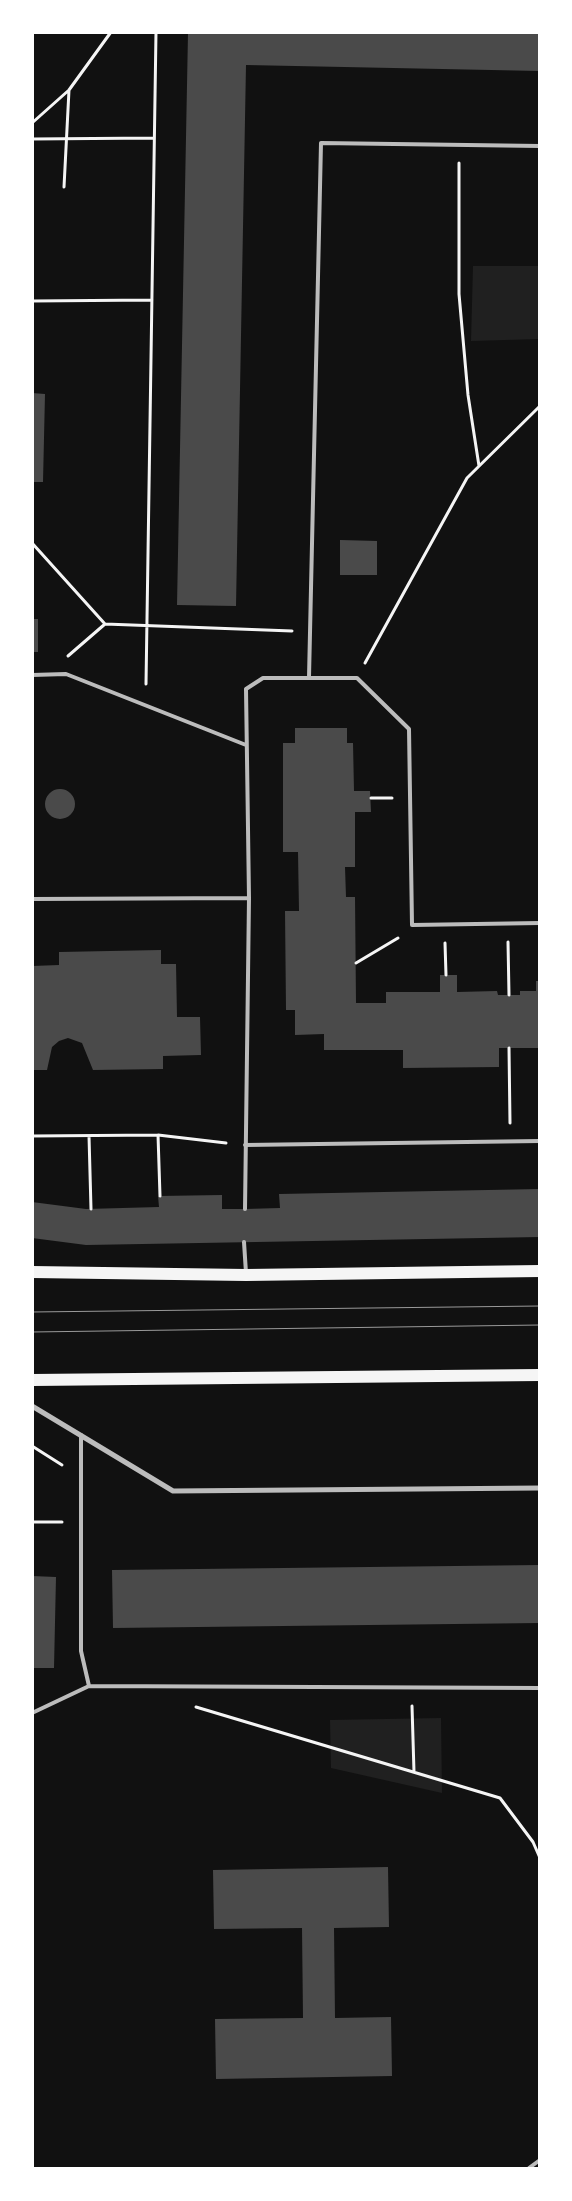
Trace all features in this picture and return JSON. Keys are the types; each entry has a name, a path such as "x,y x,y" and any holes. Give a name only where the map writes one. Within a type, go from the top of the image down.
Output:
{"main road":[{"path":"32,1272 246,1275 540,1271"},
{"path":"32,1380 540,1375"}],"street":[{"path":"32,1406 173,1491 540,1488"}],"lane":[{"path":"309,677 322,143 540,146"},
{"path":"32,675 66,674 246,745"},
{"path":"245,1209 249,898 246,690 263,678 356,678 409,729 412,925 540,923"},
{"path":"32,899 249,898"},
{"path":"246,1145 540,1140"},
{"path":"244,1242 246,1275"},
{"path":"82,1436 81,1651 89,1686"},
{"path":"32,1713 89,1686 540,1688"},
{"path":"529,2168 540,2160"}],"path":[{"path":"32,123 69,90 111,32"},
{"path":"146,705 156,32"},
{"path":"64,186 69,90"},
{"path":"32,139 154,138"},
{"path":"459,145 459,294 468,395 479,466"},
{"path":"32,301 152,300"},
{"path":"356,678 467,478 540,406"},
{"path":"32,543 105,624"},
{"path":"46,675 105,624 310,632"},
{"path":"508,923 509,994"},
{"path":"445,924 446,975"},
{"path":"356,963 403,935"},
{"path":"509,1048 511,1141"},
{"path":"158,1135 160,1196"},
{"path":"32,1136 158,1135 246,1145"},
{"path":"89,1136 91,1208"},
{"path":"32,1446 81,1477"},
{"path":"32,1522 81,1522"},
{"path":"185,1686 197,1707 500,1798 533,1842 540,1858"},
{"path":"411,1687 414,1772"}],"shaded area":[{"path":"473,266 539,266 539,339 471,341"},
{"path":"441,1718 442,1793 331,1768 330,1720"}],"building":[{"path":"540,32 540,71 246,65 236,606 177,605 188,33"},
{"path":"32,393 45,394 43,482 32,482"},
{"path":"340,540 377,541 377,575 340,575"},
{"path":"32,619 38,619 38,652 32,652"},
{"path":"295,728 347,728 347,743 353,743 354,791 370,791 371,812 355,812 355,867 345,867 346,897 355,897 356,1003 386,1003 386,992 440,992 440,975 457,975 457,992 497,991 498,995 520,995 520,991 536,991 536,981 540,981 540,1048 499,1048 499,1067 403,1068 403,1050 324,1050 324,1034 295,1035 295,1010 286,1010 285,911 299,911 298,852 283,852 283,743 295,743"},
{"path":"60,789 71,793 75,804 71,815 60,819 49,815 45,804 49,793"},
{"path":"161,950 161,964 176,964 177,1017 200,1017 201,1055 163,1056 163,1069 93,1070 82,1043 68,1038 59,1041 52,1047 47,1070 32,1070 32,966 59,965 59,952"},
{"path":"540,1189 540,1237 86,1245 32,1238 32,1202 86,1209 159,1207 158,1196 222,1195 222,1209 245,1209 280,1208 279,1194"},
{"path":"540,1565 540,1623 113,1628 112,1570"},
{"path":"32,1576 56,1577 54,1668 32,1668"},
{"path":"388,1867 389,1927 334,1928 335,2018 391,2017 392,2076 216,2079 215,2019 303,2018 302,1928 214,1929 213,1870"}],"tram line":[{"path":"32,1312 540,1306"},
{"path":"32,1332 540,1325"}]}
